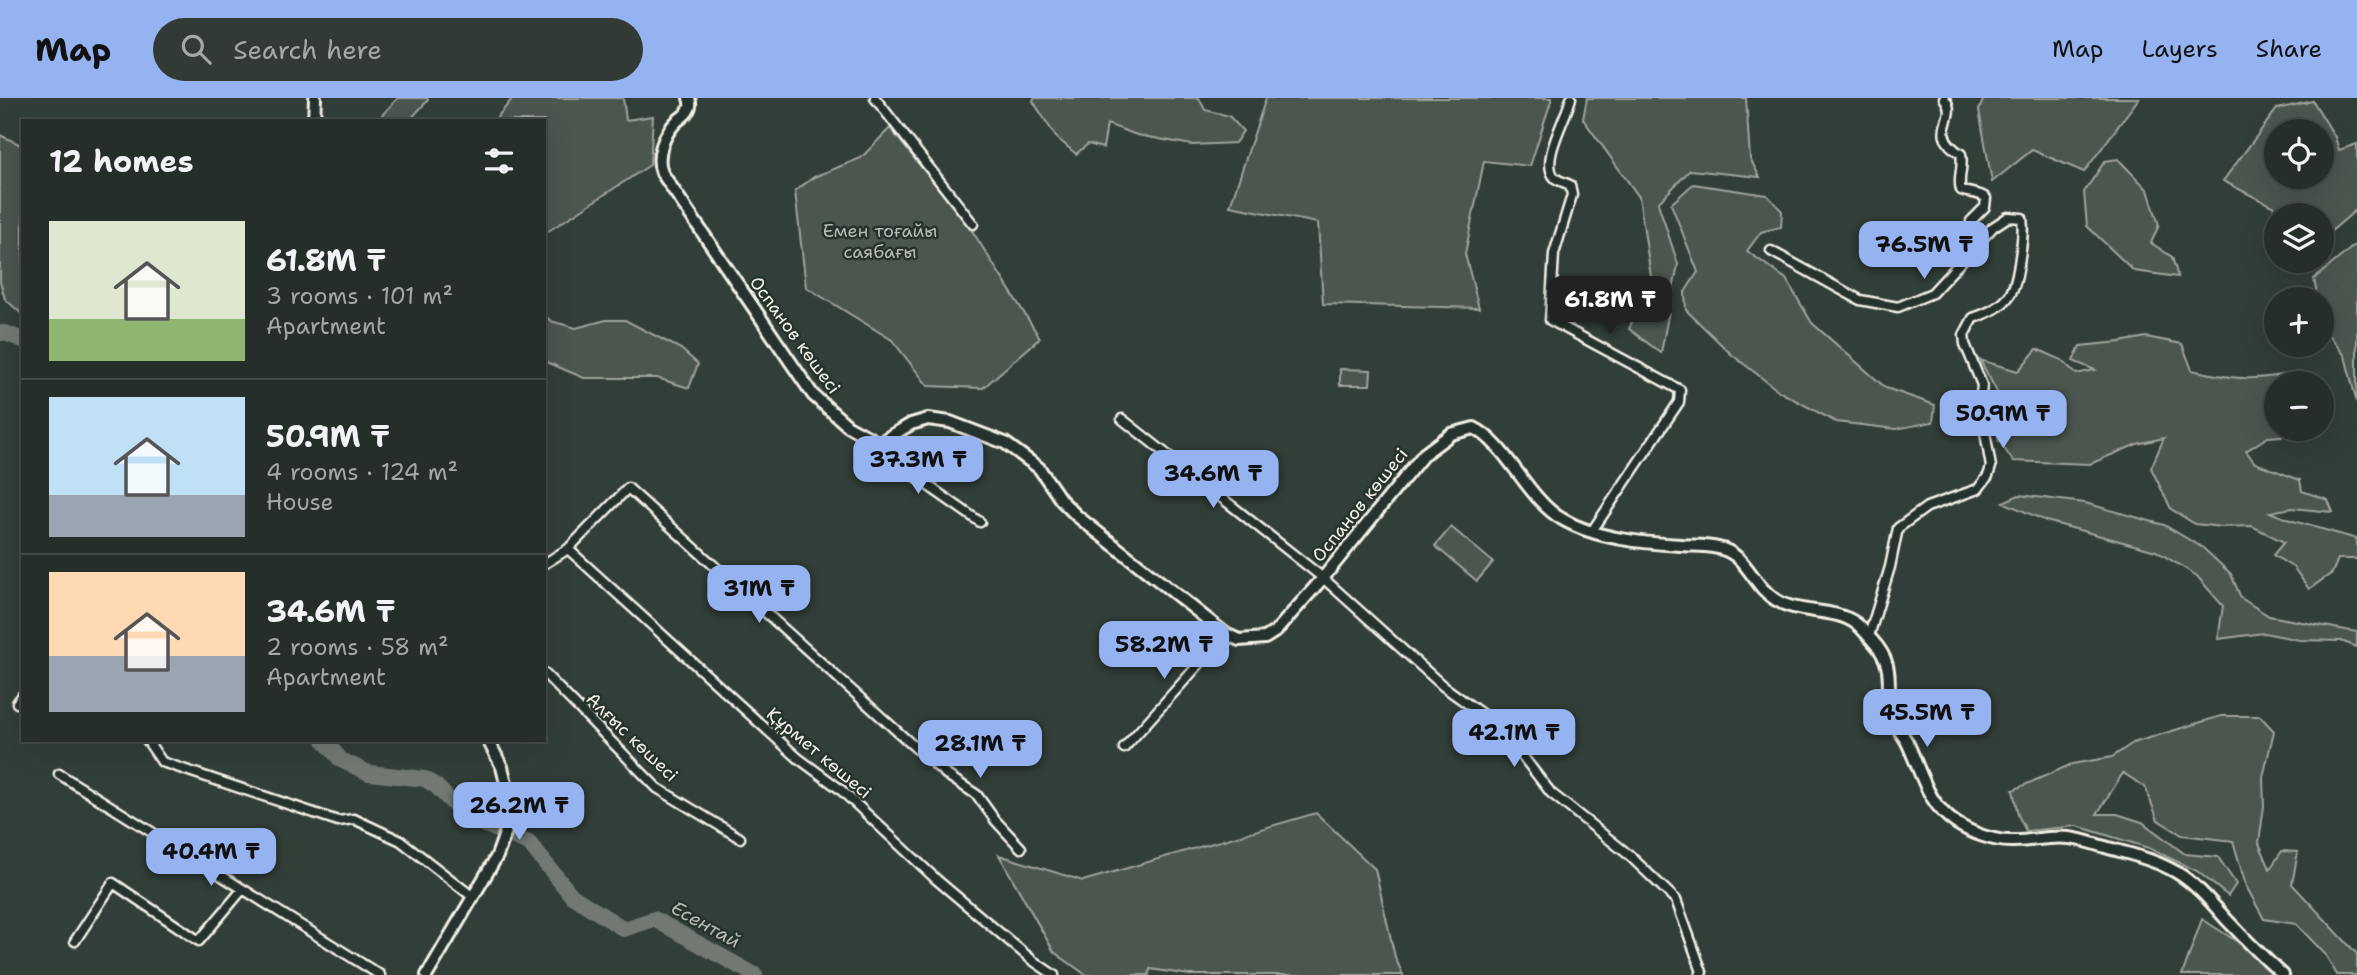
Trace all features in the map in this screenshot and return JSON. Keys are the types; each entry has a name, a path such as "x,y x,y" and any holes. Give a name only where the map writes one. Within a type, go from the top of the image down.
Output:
{"street":[{"path":"314,119 315,98"},
{"name":"Оспанов көшесі","path":"690,98 688,112 675,123 666,137 658,160 662,173 813,395 848,426 879,443"},
{"path":"876,98 972,224"},
{"path":"1571,98 1552,148 1550,166 1555,178 1570,185 1572,195 1554,254 1550,320 1680,390 1679,402 1592,531"},
{"path":"1944,98 1948,101 1949,113 1944,127 1944,139 1951,148 1961,154 1961,190 1979,193 1986,198 1985,207 1970,220 1971,232 1980,242"},
{"path":"1771,251 1860,300 1898,307 1932,293 1993,227 2008,217 2022,218 2024,230 2016,286 1997,309 1973,318 1964,335 1965,344 1982,385 1980,402 1991,467 1988,476 1978,489 1927,507 1898,528 1868,636"},
{"path":"980,522 900,466 879,443 911,424 928,419 950,422 1005,443 1039,468 1061,500 1077,516 1226,634 1124,748"},
{"path":"1122,419 1323,578 1443,686 1500,727 1550,793 1629,855 1675,900 1702,974"},
{"name":"Оспанов көшесі","path":"1226,634 1239,640 1265,638 1276,631 1424,454 1451,434 1474,428 1491,441 1546,506 1562,520 1607,536 1647,543 1720,548 1738,556 1755,581 1774,600 1856,623 1884,656 1890,676 1893,719 1908,744 1931,796 1957,824 1987,837 2011,841 2050,836 2071,838 2155,861 2177,872 2202,893 2259,954 2283,975"},
{"path":"546,563 568,549 628,488 909,742 947,775 977,795 995,820 1021,848"},
{"name":"Құрмет көшесі","path":"568,549 798,758 840,789 937,880 1032,960 1054,975"},
{"name":"Алғыс көшесі","path":"546,675 657,788 740,838"},
{"path":"17,703 21,698"},
{"path":"148,742 162,762 338,821 355,819 401,841 473,897"},
{"path":"426,975 497,856 511,817 502,767 489,742"},
{"path":"59,774 380,975"},
{"path":"75,941 113,883 199,941 242,890"}],"green space":[{"path":"398,98 428,100 411,119 386,119 382,115"},
{"path":"513,98 623,98 626,120 653,116 650,165 546,233 546,119 496,119"},
{"path":"1034,98 1199,98 1205,110 1229,116 1243,131 1235,143 1192,145 1137,135 1107,124 1103,148 1088,144 1076,154 1056,137 1033,101"},
{"path":"1266,98 1552,98 1530,166 1484,161 1465,254 1479,308 1323,304 1318,223 1230,206"},
{"path":"1587,98 1746,98 1750,159 1760,177 1690,170 1658,203 1678,264 1661,353 1629,329 1651,277 1639,197 1583,119"},
{"path":"1984,98 2139,98 2084,172 2032,150 1992,182 1979,110"},
{"path":"2313,101 2324,119 2270,119 2277,109"},
{"path":"2264,126 2264,189 2334,189 2334,135 2339,150 2357,144 2357,209 2334,229 2334,203 2266,203 2223,181"},
{"name":"Емен тоғайы саябағы","path":"890,128 971,229 1040,338 983,388 928,386 892,340 806,287 795,191 814,177 861,158"},
{"path":"0,135 21,145 21,313 5,299 0,282"},
{"path":"2118,159 2148,190 2159,225 2151,243 2172,257 2178,277 2134,271 2087,226 2084,192 2105,161"},
{"path":"1693,184 1767,195 1782,211 1781,227 1761,232 1747,251 1786,279 1812,323 1886,388 1935,405 1933,422 1896,429 1836,422 1780,392 1731,354 1686,310 1685,292 1698,272 1671,204"},
{"path":"2357,245 2357,403 2345,356 2334,342 2334,287 2316,287 2314,279 2321,273 2334,273 2334,262"},
{"path":"546,317 551,321 576,328 606,320 625,320 681,349 698,364 689,388 657,378 584,378 546,362"},
{"path":"2146,337 2182,344 2192,370 2221,376 2264,377 2264,440 2246,451 2255,463 2300,480 2302,491 2328,500 2333,512 2292,508 2270,512 2357,539 2357,559 2338,559 2332,573 2309,589 2294,568 2273,555 2284,542 2252,526 2195,524 2171,509 2151,468 2164,438 2137,444 2090,464 2013,461 1998,440 1998,394 1980,360 2018,371 2037,349 2062,360 2076,374 2095,370 2073,361 2080,346"},
{"path":"1340,369 1371,370 1370,385 1340,385"},
{"path":"2019,495 2085,503 2164,525 2203,548 2231,574 2241,598 2269,616 2357,632 2357,647 2341,641 2300,640 2264,633 2218,639 2223,606 2197,576 2156,551 2046,521 2003,502"},
{"path":"1451,527 1493,562 1477,581 1435,546"},
{"path":"2221,716 2260,716 2274,731 2263,777 2264,806 2259,843 2270,869 2282,851 2298,852 2292,884 2357,954 2357,975 2337,975 2325,954 2296,924 2264,919 2246,886 2233,841 2182,835 2158,820 2145,787 2123,773 2097,814 2117,814 2142,822 2185,854 2218,857 2236,884 2228,896 2197,871 2149,848 2077,826 2026,831 2018,815 2013,790 2072,764 2112,757 2133,743"},
{"path":"1316,813 1375,869 1395,957 1403,975 1190,975 1150,969 1149,975 1086,975 1054,952 999,855 1083,881"},
{"path":"2202,919 2289,975 2182,975"}],"waterway":[{"name":"Есентай","path":"0,333 21,339"},
{"name":"Есентай","path":"326,742 341,760 369,773 425,779 436,786 466,817 529,843 572,896 624,929 654,919 755,975"}]}
